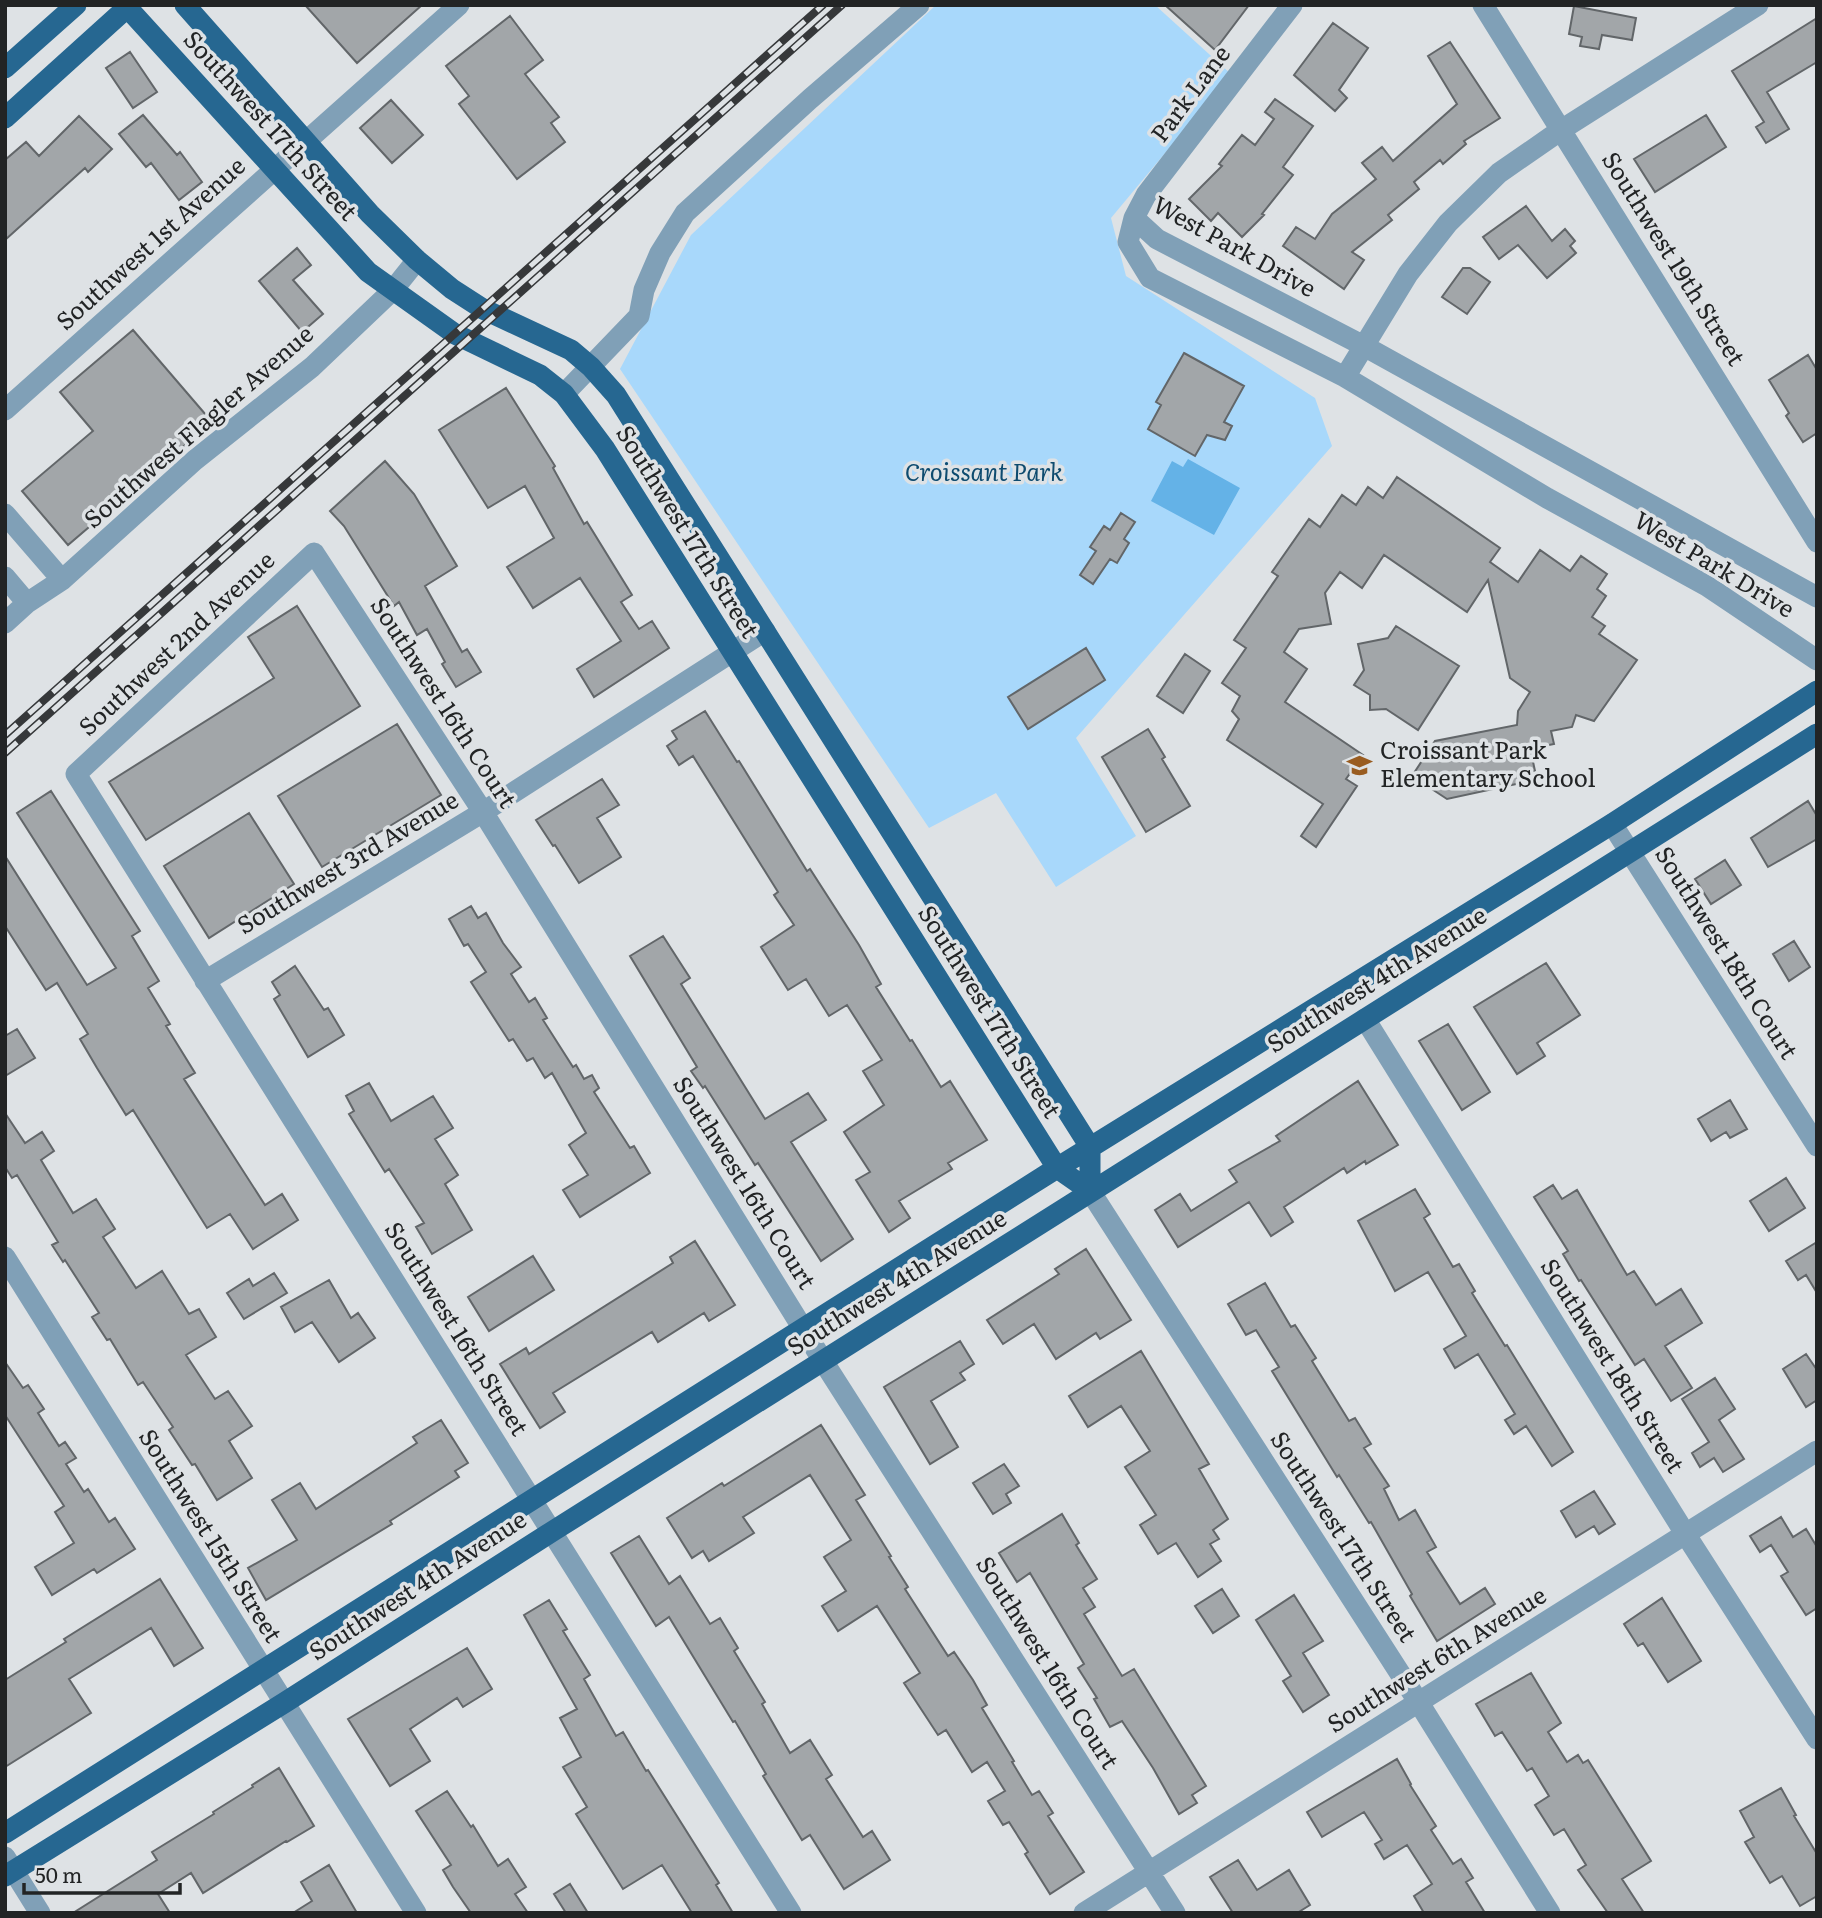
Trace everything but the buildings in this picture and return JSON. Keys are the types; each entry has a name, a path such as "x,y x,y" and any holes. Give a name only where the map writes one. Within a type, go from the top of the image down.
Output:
{"main road":[{"path":"5,68 76,5"},
{"name":"Southwest 17th Street","path":"185,5 370,214 417,260 452,289 483,309 571,350 617,395 1090,1147"},
{"path":"5,118 128,6"},
{"name":"Southwest 17th Street","path":"128,6 273,170 368,272 455,334 540,375 564,394 605,449 1057,1168 1090,1191"},
{"name":"Southwest 4th Avenue","path":"5,1833 1090,1147 1612,824 1817,691"},
{"name":"Southwest 4th Avenue","path":"8,1868 284,1703 552,1531 1817,734"},
{"path":"1090,1147 1090,1191"}],"street":[{"name":"Southwest 1st Avenue","path":"5,410 459,5"},
{"path":"564,394 639,316 644,290 660,254 685,213 810,99 919,5"},
{"name":"Park Lane","path":"1135,218 1146,195 1292,5"},
{"name":"Southwest 19th Street","path":"1483,5 1817,542"},
{"path":"1345,377 1408,274 1448,223 1499,173 1561,130 1758,5"},
{"name":"West Park Drive","path":"1817,597 1364,346 1157,239 1135,218 1128,242 1150,278 1345,377 1546,498 1707,586 1817,660"},
{"name":"Southwest Flagler Avenue","path":"5,624 27,603 62,580 195,460 312,367 393,290 417,260"},
{"path":"5,514 62,580"},
{"name":"Southwest 2nd Avenue","path":"76,774 314,553"},
{"name":"Southwest 16th Court","path":"314,553 483,812 823,1361 1175,1913"},
{"path":"5,578 27,603"},
{"name":"Southwest 3rd Avenue","path":"205,981 483,812 765,631"},
{"name":"Southwest 16th Street","path":"76,774 791,1913"},
{"name":"Southwest 18th Court","path":"1612,824 1817,1146"},
{"name":"Southwest 18th Street","path":"1365,1019 1686,1535 1817,1739"},
{"name":"Southwest 17th Street","path":"1090,1191 1419,1703 1550,1913"},
{"name":"Southwest 15th Street","path":"5,1257 416,1913"},
{"name":"Southwest 6th Avenue","path":"1084,1913 1817,1451"},
{"path":"8,1868 40,1913"}],"green space":[{"name":"Croissant Park","path":"936,5 1155,5 1231,74 1111,218 1126,276 1315,398 1332,446 1076,738 1136,836 1056,887 996,793 929,828 620,369 691,235"}],"shaded area":[{"path":"1188,459 1240,488 1214,535 1151,501 1172,461 1183,467"}],"railway":[{"path":"5,735 823,5"},
{"path":"5,753 842,5"}],"place":[{"name":"Croissant Park Elementary School","path":"1360,765"}]}
